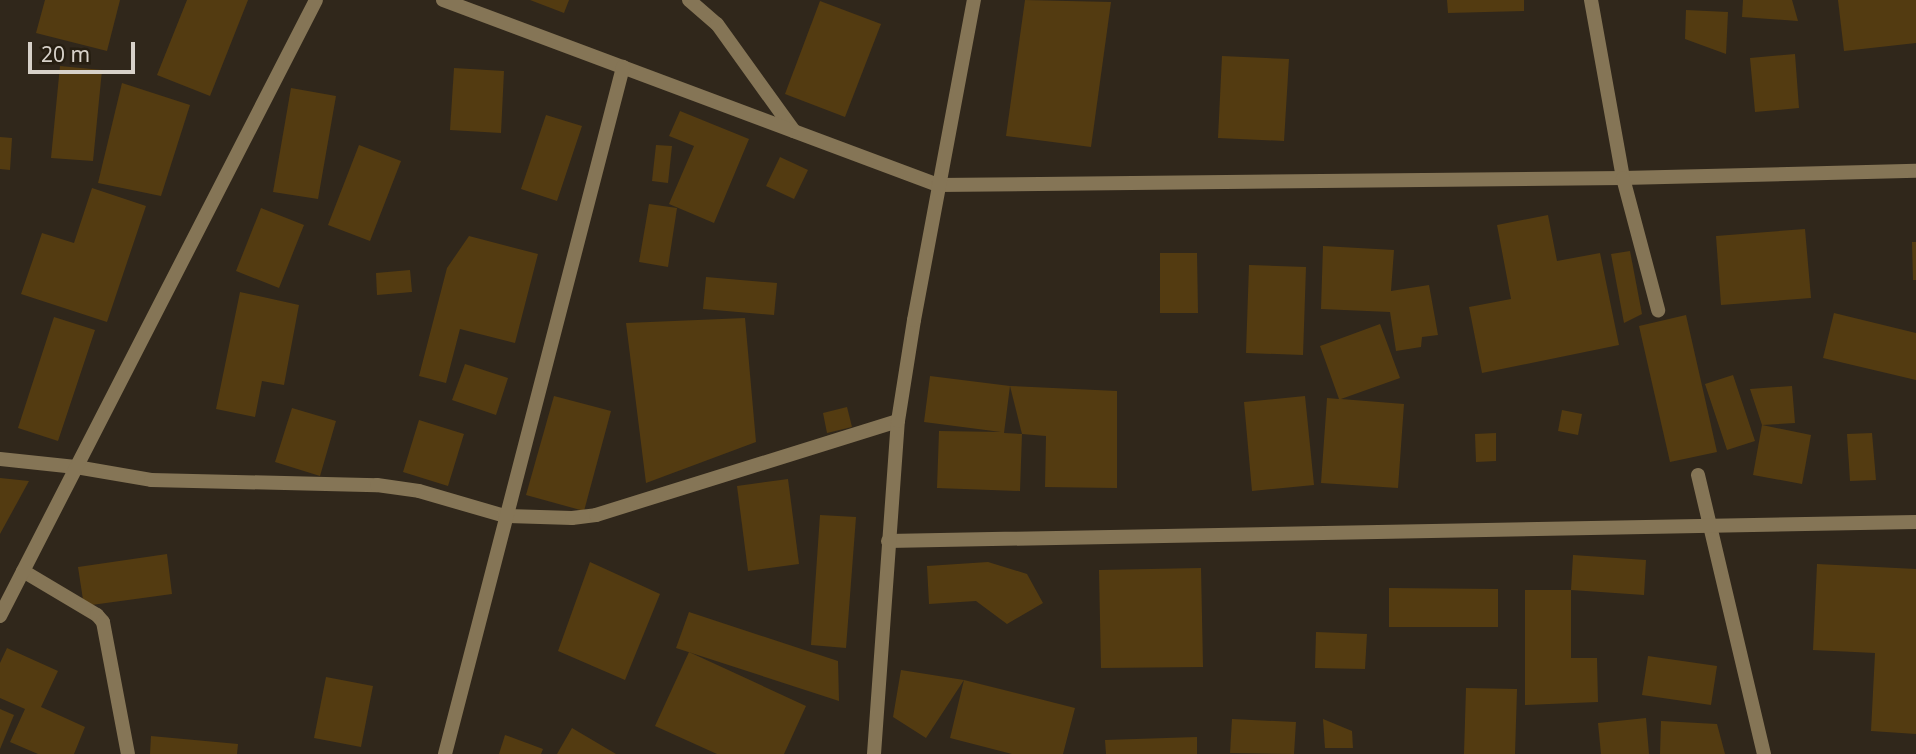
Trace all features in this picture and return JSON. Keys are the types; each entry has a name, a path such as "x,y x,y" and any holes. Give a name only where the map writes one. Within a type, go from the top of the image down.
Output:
{"street":[{"path":"0,617 316,0"},
{"path":"443,0 938,185 1623,178 1916,171"},
{"path":"690,0 717,24 794,131"},
{"path":"874,754 898,421 938,185 974,0"},
{"path":"1591,0 1623,178 1658,310"},
{"path":"445,754 623,67"},
{"path":"0,459 76,467 151,480 377,485 419,491 505,516 572,518 596,515 898,421"},
{"path":"1698,475 1764,754"},
{"path":"888,541 1916,522"},
{"path":"23,571 97,615 103,622 128,754"}],"building":[{"path":"45,0 120,0 107,51 36,33"},
{"path":"187,0 248,0 210,96 157,75"},
{"path":"530,0 569,0 564,13"},
{"path":"1025,0 1111,2 1091,147 1006,136"},
{"path":"1447,0 1524,0 1524,11 1448,13"},
{"path":"1743,0 1792,0 1798,21 1742,17"},
{"path":"1838,0 1916,0 1916,43 1844,51"},
{"path":"820,1 881,24 845,117 785,94"},
{"path":"1686,10 1728,12 1726,54 1685,39"},
{"path":"1795,54 1799,108 1755,112 1750,58"},
{"path":"1222,56 1289,59 1284,141 1218,138"},
{"path":"60,66 102,70 93,161 51,158"},
{"path":"454,68 504,71 501,133 450,130"},
{"path":"122,83 190,105 161,196 98,183"},
{"path":"291,88 336,96 318,199 273,192"},
{"path":"680,111 749,139 714,223 669,204 694,146 669,136"},
{"path":"546,115 582,126 557,201 521,189"},
{"path":"0,137 12,138 10,170 0,169"},
{"path":"359,145 401,161 370,241 328,225"},
{"path":"656,145 672,146 668,183 652,181"},
{"path":"780,157 808,170 794,199 766,186"},
{"path":"92,188 146,206 107,322 21,294 42,233 74,243"},
{"path":"649,204 677,208 668,267 639,262"},
{"path":"261,208 304,225 279,288 236,271"},
{"path":"1548,215 1557,261 1600,253 1619,345 1482,373 1469,307 1511,299 1497,225"},
{"path":"1805,229 1811,298 1721,305 1716,236"},
{"path":"469,236 538,254 515,343 460,329 446,383 419,376 447,268"},
{"path":"1912,242 1916,242 1916,280 1913,280"},
{"path":"1323,246 1394,250 1391,291 1429,285 1438,335 1422,337 1421,347 1396,351 1390,312 1321,309"},
{"path":"1630,251 1642,314 1624,323 1611,254"},
{"path":"1160,253 1197,253 1198,313 1160,313"},
{"path":"1249,265 1306,267 1303,355 1246,353"},
{"path":"410,270 412,292 377,295 376,273"},
{"path":"706,277 777,283 774,315 703,309"},
{"path":"240,292 299,305 284,385 262,381 255,417 216,409"},
{"path":"1834,313 1916,333 1916,380 1823,358"},
{"path":"1686,315 1717,452 1670,462 1639,326"},
{"path":"54,317 95,330 58,441 18,428"},
{"path":"745,318 756,442 646,483 626,323"},
{"path":"1380,324 1400,378 1341,399 1404,404 1398,488 1321,483 1327,398 1339,399 1320,346"},
{"path":"465,364 508,378 496,415 452,400"},
{"path":"1733,375 1755,441 1727,450 1705,384"},
{"path":"930,376 1010,386 1004,433 1022,434 1020,491 937,488 939,431 1001,432 924,422"},
{"path":"1010,386 1117,391 1117,488 1045,487 1046,436 1022,434"},
{"path":"1792,386 1795,423 1762,425 1750,389"},
{"path":"554,396 611,411 584,511 526,495"},
{"path":"1305,396 1314,485 1252,491 1244,402"},
{"path":"847,407 852,427 827,433 823,413"},
{"path":"292,408 336,421 320,476 275,462"},
{"path":"1562,410 1582,414 1578,435 1558,431"},
{"path":"419,420 464,434 448,486 403,472"},
{"path":"1762,425 1811,435 1802,484 1753,475"},
{"path":"1496,433 1496,461 1476,462 1475,434"},
{"path":"1872,433 1876,480 1850,481 1847,434"},
{"path":"0,478 29,481 0,534"},
{"path":"788,479 799,564 748,571 737,486"},
{"path":"820,515 856,517 846,648 811,645"},
{"path":"167,554 172,594 84,606 78,567"},
{"path":"1573,555 1646,560 1644,595 1571,590"},
{"path":"590,562 660,594 625,680 558,651"},
{"path":"988,562 1027,574 1043,603 1007,624 976,601 929,604 927,566"},
{"path":"1817,564 1916,569 1916,734 1871,731 1875,653 1813,650"},
{"path":"1201,568 1203,667 1101,668 1099,570"},
{"path":"1389,588 1498,589 1498,627 1389,627"},
{"path":"1525,590 1571,590 1571,658 1597,658 1598,702 1525,705"},
{"path":"689,612 838,661 839,701 676,648"},
{"path":"1316,632 1367,634 1365,669 1315,668"},
{"path":"7,648 58,671 41,707 85,727 74,754 38,754 10,742 25,709 0,698 0,663"},
{"path":"689,652 806,706 784,754 717,754 655,726"},
{"path":"1648,656 1717,666 1711,705 1642,695"},
{"path":"901,670 964,680 926,738 893,717"},
{"path":"326,677 373,686 361,747 314,738"},
{"path":"964,680 1075,708 1063,754 1012,754 950,738"},
{"path":"1466,688 1517,689 1515,754 1464,754"},
{"path":"0,709 14,715 0,749"},
{"path":"1646,718 1649,754 1601,754 1598,723"},
{"path":"1232,719 1296,722 1294,754 1230,753"},
{"path":"1323,719 1352,731 1353,748 1325,748"},
{"path":"1661,721 1717,724 1725,754 1660,754"},
{"path":"572,728 616,754 557,754"},
{"path":"505,735 543,749 541,754 499,754"},
{"path":"151,736 238,744 237,754 150,754"},
{"path":"1197,737 1197,754 1106,754 1105,740"}]}
